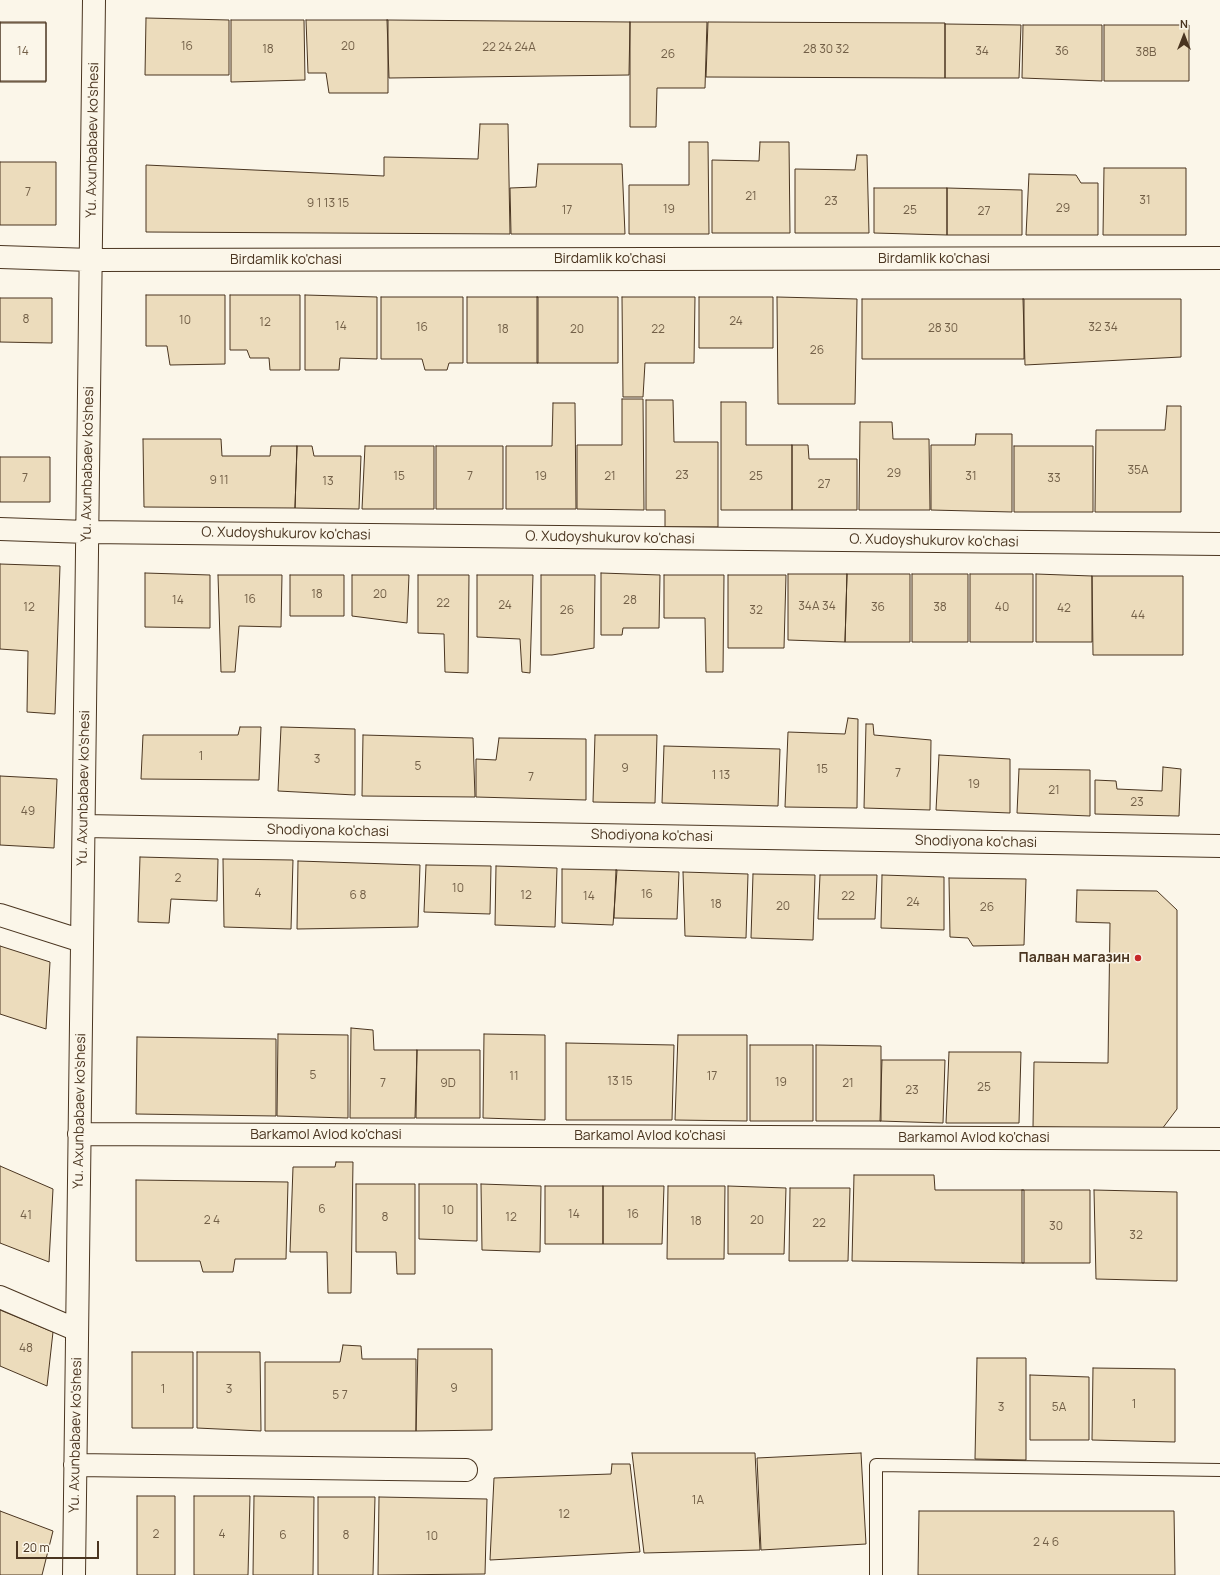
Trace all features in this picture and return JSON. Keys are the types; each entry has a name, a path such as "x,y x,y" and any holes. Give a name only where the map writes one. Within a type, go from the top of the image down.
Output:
{"street":[{"name":"Yu. Axunbabaev ko'shesi","path":"74,1575 94,0"},
{"name":"Birdamlik ko'chasi","path":"0,257 91,260 1220,258"},
{"name":"O. Xudoyshukurov ko'chasi","path":"0,529 87,532 1220,544"},
{"name":"Shodiyona ko'chasi","path":"84,826 1220,846"},
{"path":"0,914 82,941"},
{"name":"Barkamol Avlod ko'chasi","path":"80,1134 1220,1139"},
{"path":"0,1297 77,1330"},
{"path":"75,1465 466,1470"}],"lane":[{"path":"876,1575 876,1465 1220,1470"}],"building":[{"path":"146,18 229,20 229,75 145,75"},
{"path":"231,20 304,20 305,80 231,82"},
{"path":"306,20 388,20 388,93 329,93 326,73 308,73"},
{"path":"387,20 630,22 629,75 389,78"},
{"path":"0,22 46,22 46,82 0,82"},
{"path":"630,22 707,22 705,88 657,88 656,127 630,127"},
{"path":"708,22 945,23 945,78 706,77"},
{"path":"0,23 46,23 46,81 0,81"},
{"path":"945,24 1021,25 1019,78 945,78"},
{"path":"1023,25 1102,25 1102,81 1022,78"},
{"path":"1104,25 1189,25 1189,81 1104,81"},
{"path":"480,124 508,124 510,234 146,232 146,165 384,176 384,157 478,159"},
{"path":"689,142 708,142 709,234 629,234 629,185 689,185"},
{"path":"760,142 789,142 790,233 712,233 712,160 759,161"},
{"path":"857,155 867,155 869,233 795,233 795,169 855,170"},
{"path":"0,162 56,162 56,225 0,225"},
{"path":"538,164 622,164 625,234 511,234 510,188 536,187"},
{"path":"1104,168 1186,168 1186,235 1103,235"},
{"path":"1029,174 1076,175 1081,183 1098,183 1098,235 1026,235"},
{"path":"874,188 947,188 947,235 874,233"},
{"path":"947,188 1022,190 1022,235 947,235"},
{"path":"146,295 225,295 225,364 170,365 167,346 146,346"},
{"path":"230,295 300,295 300,370 270,370 269,358 250,358 247,350 230,350"},
{"path":"305,295 377,297 377,359 340,358 339,370 305,370"},
{"path":"381,297 463,297 463,363 449,363 447,370 425,370 422,359 381,359"},
{"path":"467,297 538,297 538,363 467,363"},
{"path":"537,297 618,297 618,363 537,363"},
{"path":"622,297 695,297 694,363 645,363 643,397 623,397"},
{"path":"699,297 773,297 773,348 699,348"},
{"path":"777,297 857,299 855,404 778,404"},
{"path":"0,298 52,298 52,343 0,342"},
{"path":"862,299 1024,299 1024,359 862,359"},
{"path":"1023,299 1181,299 1181,357 1025,365"},
{"path":"622,399 643,399 644,510 577,509 577,445 622,445"},
{"path":"646,400 673,400 674,442 718,442 718,527 665,527 665,510 646,510"},
{"path":"721,402 746,402 746,445 792,445 792,510 721,510"},
{"path":"553,403 575,403 576,509 506,509 506,446 552,446"},
{"path":"1167,406 1181,406 1181,512 1095,512 1096,430 1165,430"},
{"path":"860,422 892,422 893,439 929,439 930,510 859,510"},
{"path":"976,434 1012,434 1012,512 931,510 931,445 975,445"},
{"path":"143,439 221,439 222,456 270,456 271,446 297,446 295,508 144,507"},
{"path":"792,445 808,445 809,459 857,459 857,510 792,510"},
{"path":"297,446 312,446 314,456 361,456 359,509 295,508"},
{"path":"365,446 434,446 434,509 362,509"},
{"path":"436,446 503,446 503,509 436,509"},
{"path":"1014,446 1093,446 1093,512 1014,512"},
{"path":"0,457 50,457 50,502 0,502"},
{"path":"0,564 60,566 55,714 27,712 28,651 0,649"},
{"path":"145,573 210,575 210,628 145,627"},
{"path":"601,573 660,575 659,628 623,628 622,635 601,635"},
{"path":"788,574 847,574 845,642 788,640"},
{"path":"847,574 910,574 910,642 845,642"},
{"path":"912,574 968,574 968,642 912,642"},
{"path":"970,574 1033,574 1033,642 970,642"},
{"path":"1036,574 1092,576 1092,642 1036,642"},
{"path":"218,575 282,575 281,627 239,626 235,672 221,672"},
{"path":"290,575 344,575 344,616 290,616"},
{"path":"352,575 409,575 407,623 352,616"},
{"path":"418,575 469,575 468,673 445,672 444,634 418,633"},
{"path":"477,575 533,575 530,673 522,672 520,639 477,637"},
{"path":"541,575 595,575 594,648 552,655 541,655"},
{"path":"664,575 724,575 723,672 706,672 705,618 664,618"},
{"path":"728,575 786,575 784,648 728,648"},
{"path":"1092,576 1183,576 1183,655 1093,655"},
{"path":"848,718 858,719 857,808 785,807 788,732 845,734"},
{"path":"866,724 873,724 874,735 931,740 930,810 864,808"},
{"path":"240,727 261,727 259,780 141,779 143,735 238,735"},
{"path":"281,727 355,729 355,795 278,791"},
{"path":"363,735 473,738 475,797 362,796"},
{"path":"595,735 657,735 655,803 593,802"},
{"path":"499,738 586,739 586,800 476,797 476,759 496,760"},
{"path":"664,746 780,749 778,806 662,803"},
{"path":"939,755 1010,759 1010,813 936,810"},
{"path":"1163,767 1181,769 1179,816 1095,814 1095,780 1116,781 1117,789 1162,791"},
{"path":"1019,769 1090,770 1090,816 1017,813"},
{"path":"0,776 57,779 54,848 0,845"},
{"path":"140,857 218,859 217,901 171,899 169,923 138,922"},
{"path":"223,859 293,860 291,929 224,927"},
{"path":"298,861 420,865 418,927 297,929"},
{"path":"426,865 491,866 490,914 424,912"},
{"path":"496,866 557,868 555,927 495,925"},
{"path":"562,869 617,870 613,925 562,923"},
{"path":"616,870 679,872 677,919 614,918"},
{"path":"683,872 748,874 746,938 685,936"},
{"path":"753,874 815,875 813,940 751,938"},
{"path":"820,875 877,875 875,919 818,919"},
{"path":"882,875 944,877 944,930 881,928"},
{"path":"949,878 1026,879 1024,945 973,946 968,938 950,937"},
{"path":"1077,890 1157,891 1177,910 1177,1109 1162,1129 1033,1127 1034,1062 1108,1063 1110,923 1076,922"},
{"path":"0,946 50,962 46,1029 0,1014"},
{"path":"351,1028 373,1030 374,1050 417,1050 415,1118 350,1118"},
{"path":"278,1034 348,1035 348,1118 277,1116"},
{"path":"484,1034 545,1035 545,1120 483,1118"},
{"path":"678,1035 747,1035 747,1121 675,1120"},
{"path":"137,1037 276,1039 276,1116 136,1114"},
{"path":"566,1043 674,1045 672,1120 566,1120"},
{"path":"750,1045 813,1045 813,1121 750,1121"},
{"path":"816,1045 881,1046 881,1121 816,1121"},
{"path":"417,1050 480,1050 480,1118 416,1118"},
{"path":"949,1052 1021,1052 1019,1123 946,1123"},
{"path":"882,1060 945,1060 943,1123 880,1121"},
{"path":"336,1162 353,1162 351,1293 328,1293 327,1252 290,1252 293,1167 335,1167"},
{"path":"0,1166 53,1189 49,1262 0,1243"},
{"path":"854,1175 934,1175 935,1190 1024,1190 1024,1263 852,1261"},
{"path":"136,1180 288,1182 286,1259 235,1259 233,1272 203,1272 200,1261 136,1261"},
{"path":"356,1184 415,1184 415,1274 397,1274 396,1252 356,1252"},
{"path":"419,1184 477,1184 477,1241 419,1239"},
{"path":"481,1184 541,1186 540,1252 482,1250"},
{"path":"545,1186 603,1186 603,1244 545,1244"},
{"path":"603,1186 664,1186 662,1244 603,1244"},
{"path":"668,1186 725,1186 724,1259 667,1259"},
{"path":"728,1186 786,1188 784,1254 728,1254"},
{"path":"790,1188 850,1188 848,1261 789,1261"},
{"path":"1022,1190 1090,1190 1090,1263 1022,1263"},
{"path":"1094,1190 1177,1192 1177,1281 1096,1279"},
{"path":"0,1310 53,1332 47,1386 0,1366"},
{"path":"343,1345 361,1346 362,1359 416,1359 416,1431 265,1431 265,1362 340,1362"},
{"path":"418,1349 492,1349 492,1430 416,1431"},
{"path":"132,1352 193,1352 193,1428 132,1428"},
{"path":"197,1352 260,1352 261,1431 197,1428"},
{"path":"977,1358 1026,1358 1026,1460 975,1459"},
{"path":"1093,1368 1175,1369 1175,1442 1092,1440"},
{"path":"1030,1375 1089,1377 1089,1440 1030,1440"},
{"path":"632,1453 755,1453 760,1550 644,1553"},
{"path":"861,1453 866,1544 761,1550 757,1458"},
{"path":"612,1464 630,1464 640,1552 490,1560 494,1478 611,1474"},
{"path":"137,1496 175,1496 175,1575 137,1575"},
{"path":"194,1496 250,1496 248,1575 194,1575"},
{"path":"254,1496 314,1497 313,1575 253,1575"},
{"path":"318,1497 375,1497 373,1575 318,1575"},
{"path":"379,1497 487,1499 485,1574 378,1575"},
{"path":"0,1511 53,1531 42,1575 0,1575"},
{"path":"919,1511 1174,1511 1175,1575 918,1575"}],"place":[{"name":"Палван магазин","path":"1138,958"}]}
